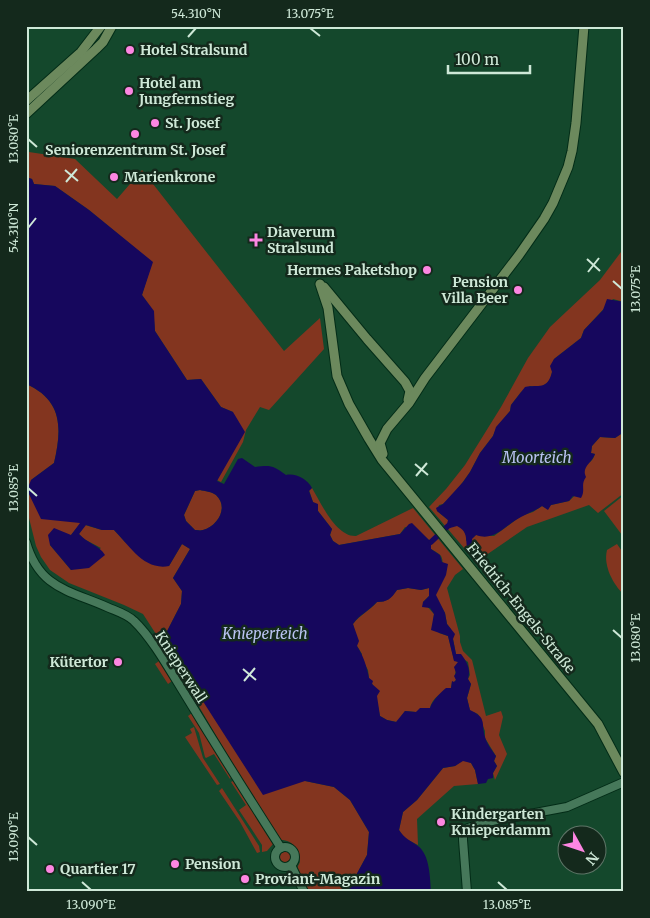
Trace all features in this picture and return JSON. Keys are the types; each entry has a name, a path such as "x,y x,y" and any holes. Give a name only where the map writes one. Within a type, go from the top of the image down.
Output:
{"main road":[{"path":"26,101 81,52 101,26"},
{"path":"26,114 103,42 112,26"},
{"path":"387,429 536,231 560,188 572,151 584,26"},
{"path":"330,329 328,308 320,284 405,382 410,394 402,411"},
{"path":"330,329 333,322 339,316 351,319"},
{"name":"Friedrich-Engels-Straße","path":"330,329 337,376 369,439 382,460 389,466 546,663 598,724 624,773"},
{"path":"405,382 416,383 425,378"},
{"name":"Friedrich-Engels-Straße","path":"348,398 370,433 379,434 387,429"},
{"name":"Friedrich-Engels-Straße","path":"387,429 380,446 389,466"}],"street":[{"name":"Knieperwall","path":"26,542 33,562 50,582 63,590 129,617 142,629 281,848"},
{"path":"467,892 463,840 468,828 487,822 567,807 624,782"},
{"name":"Knieperwall","path":"287,847 293,850 295,860 291,865 285,867 277,862 276,854 281,848 287,847"},
{"name":"Knieperwall","path":"291,865 304,892"}],"shaded area":[{"path":"26,150 75,159 117,199 142,170 284,351 320,318 324,349 269,410 260,407 246,430 243,442 221,482 217,480 233,412 221,407 201,379 187,380 155,331 153,311 142,295 152,262 89,210 55,186 34,184 32,179 26,177"},
{"path":"624,248 624,302 613,299 584,330 581,338 554,359 551,378 547,383 541,387 530,386 521,392 480,453 470,472 455,493 443,504 439,505 437,511 463,529 466,541 476,535 494,536 521,516 533,512 542,506 546,508 569,501 583,488 584,469 595,454 591,453 592,446 600,437 615,438 624,432 624,493 598,513 589,505 527,527 476,562 429,507 465,465 501,407 528,358 550,327 600,280"},
{"path":"26,384 47,398 57,417 58,427 57,450 54,463 31,480 81,523 71,535 50,545 71,570 101,548 84,539 79,534 85,525 102,530 114,530 125,542 169,566 182,544 190,549 173,578 182,591 181,604 163,639 305,781 334,787 350,800 369,832 367,855 347,892 309,892 297,868 300,862 297,850 292,843 279,840 143,614 69,583 50,570 41,557 36,546 26,506"},
{"path":"312,488 330,518 342,531 349,535 356,536 413,508 463,569 455,575 447,588 460,642 463,651 472,660 486,716 501,711 503,717 499,735 507,754 495,780 493,773 497,766 494,761 496,756 485,738 485,731 478,714 470,711 467,698 471,684 468,679 470,675 468,662 456,654 451,629 435,595 443,565 441,556 431,549 431,542 422,534 405,527 400,534 339,545 333,541 330,535 332,529 313,502 309,490"},
{"path":"200,490 216,495 222,505 222,510 213,525 203,530 195,530 186,521 184,515 195,491"},
{"path":"624,495 624,533 622,535 604,511"},
{"path":"617,544 624,554 624,595 616,586 606,562 607,550"},
{"path":"408,588 421,590 429,588 429,596 423,602 434,614 433,623 439,633 448,636 454,660 458,662 455,674 456,680 452,682 451,688 435,698 430,708 416,712 405,711 397,722 380,716 374,687 362,659 362,654 357,646 353,624 377,602 388,599 397,590"},
{"path":"159,661 172,681 168,684 155,664"},
{"path":"192,713 232,775 230,779 214,754 205,757 199,733 188,716"},
{"path":"194,727 203,758 220,784 217,785 185,737 192,733 190,729"},
{"path":"463,760 471,763 475,770 478,784 454,786 417,819 418,845 404,838 399,830 403,812 417,800 443,768 455,766"},
{"path":"231,782 236,782 273,844 267,851 262,852 262,845 239,810 246,805"},
{"path":"222,788 259,846 260,852 257,853 240,822 219,791"},
{"path":"286,851 292,857 286,863 280,857"}],"water":[{"name":"Knieperteich","path":"26,177 32,179 34,184 55,186 89,210 153,262 142,295 154,311 155,331 187,380 201,379 221,407 233,412 245,432 217,481 224,484 238,459 242,458 255,467 271,466 286,475 301,477 307,482 312,488 309,491 313,502 318,504 318,511 332,529 330,535 333,541 339,545 400,534 412,523 431,542 431,549 440,555 442,562 448,564 446,575 436,595 445,613 447,624 455,634 453,639 456,654 461,654 468,666 468,679 471,684 467,698 470,710 481,718 486,739 496,756 494,761 497,766 493,773 493,778 488,779 486,783 478,784 475,770 471,763 463,761 455,766 443,768 417,800 403,812 399,830 418,846 425,855 429,867 431,892 347,892 367,855 369,832 350,800 334,787 305,781 263,795 163,639 181,604 182,591 173,578 190,549 182,544 169,566 160,567 152,565 138,556 114,530 102,530 86,525 79,534 100,549 105,555 89,568 71,570 50,545 48,535 54,528 71,535 80,523 41,519 27,490 31,480 54,463 57,451 58,427 57,417 47,398 26,384","holes":["200,490 216,495 220,500 222,510 213,525 203,530 195,530 186,521 184,515 195,491","408,588 421,590 429,588 429,596 423,602 422,607 430,608 434,614 431,630 448,636 454,661 458,662 454,667 456,680 452,681 451,688 446,688 441,692 430,708 420,708 416,712 405,711 396,722 380,716 377,696 380,691 372,684 373,681 369,678 357,646 359,641 353,624 377,602 388,599 397,590"]},
{"name":"Moorteich","path":"607,299 624,302 624,432 615,438 600,437 592,446 591,453 595,454 585,470 586,477 583,483 581,498 573,496 569,501 551,505 548,510 542,506 515,520 500,532 483,537 476,535 472,539 473,546 470,549 467,548 463,530 457,526 450,528 447,524 448,520 436,508 443,504 463,482 480,453 493,436 496,427 510,411 511,405 525,387 542,386 548,382 552,372 550,366 554,359 581,338 584,330 603,310"}],"waterway":[{"path":"431,542 448,526"}],"place":[{"name":"Hotel Stralsund","path":"130,50"},
{"name":"Hotel am Jungfernstieg","path":"129,91"},
{"name":"St. Josef","path":"155,123"},
{"name":"Seniorenzentrum St. Josef","path":"135,134"},
{"name":"Marienkrone","path":"114,177"},
{"name":"Diaverum Stralsund","path":"256,240"},
{"name":"Hermes Paketshop","path":"427,270"},
{"name":"Pension Villa Beer","path":"518,290"},
{"name":"Kütertor","path":"118,662"},
{"name":"Kindergarten Knieperdamm","path":"441,822"},
{"name":"Pension","path":"175,864"},
{"name":"Quartier 17","path":"50,869"},
{"name":"Proviant-Magazin","path":"245,879"}]}
